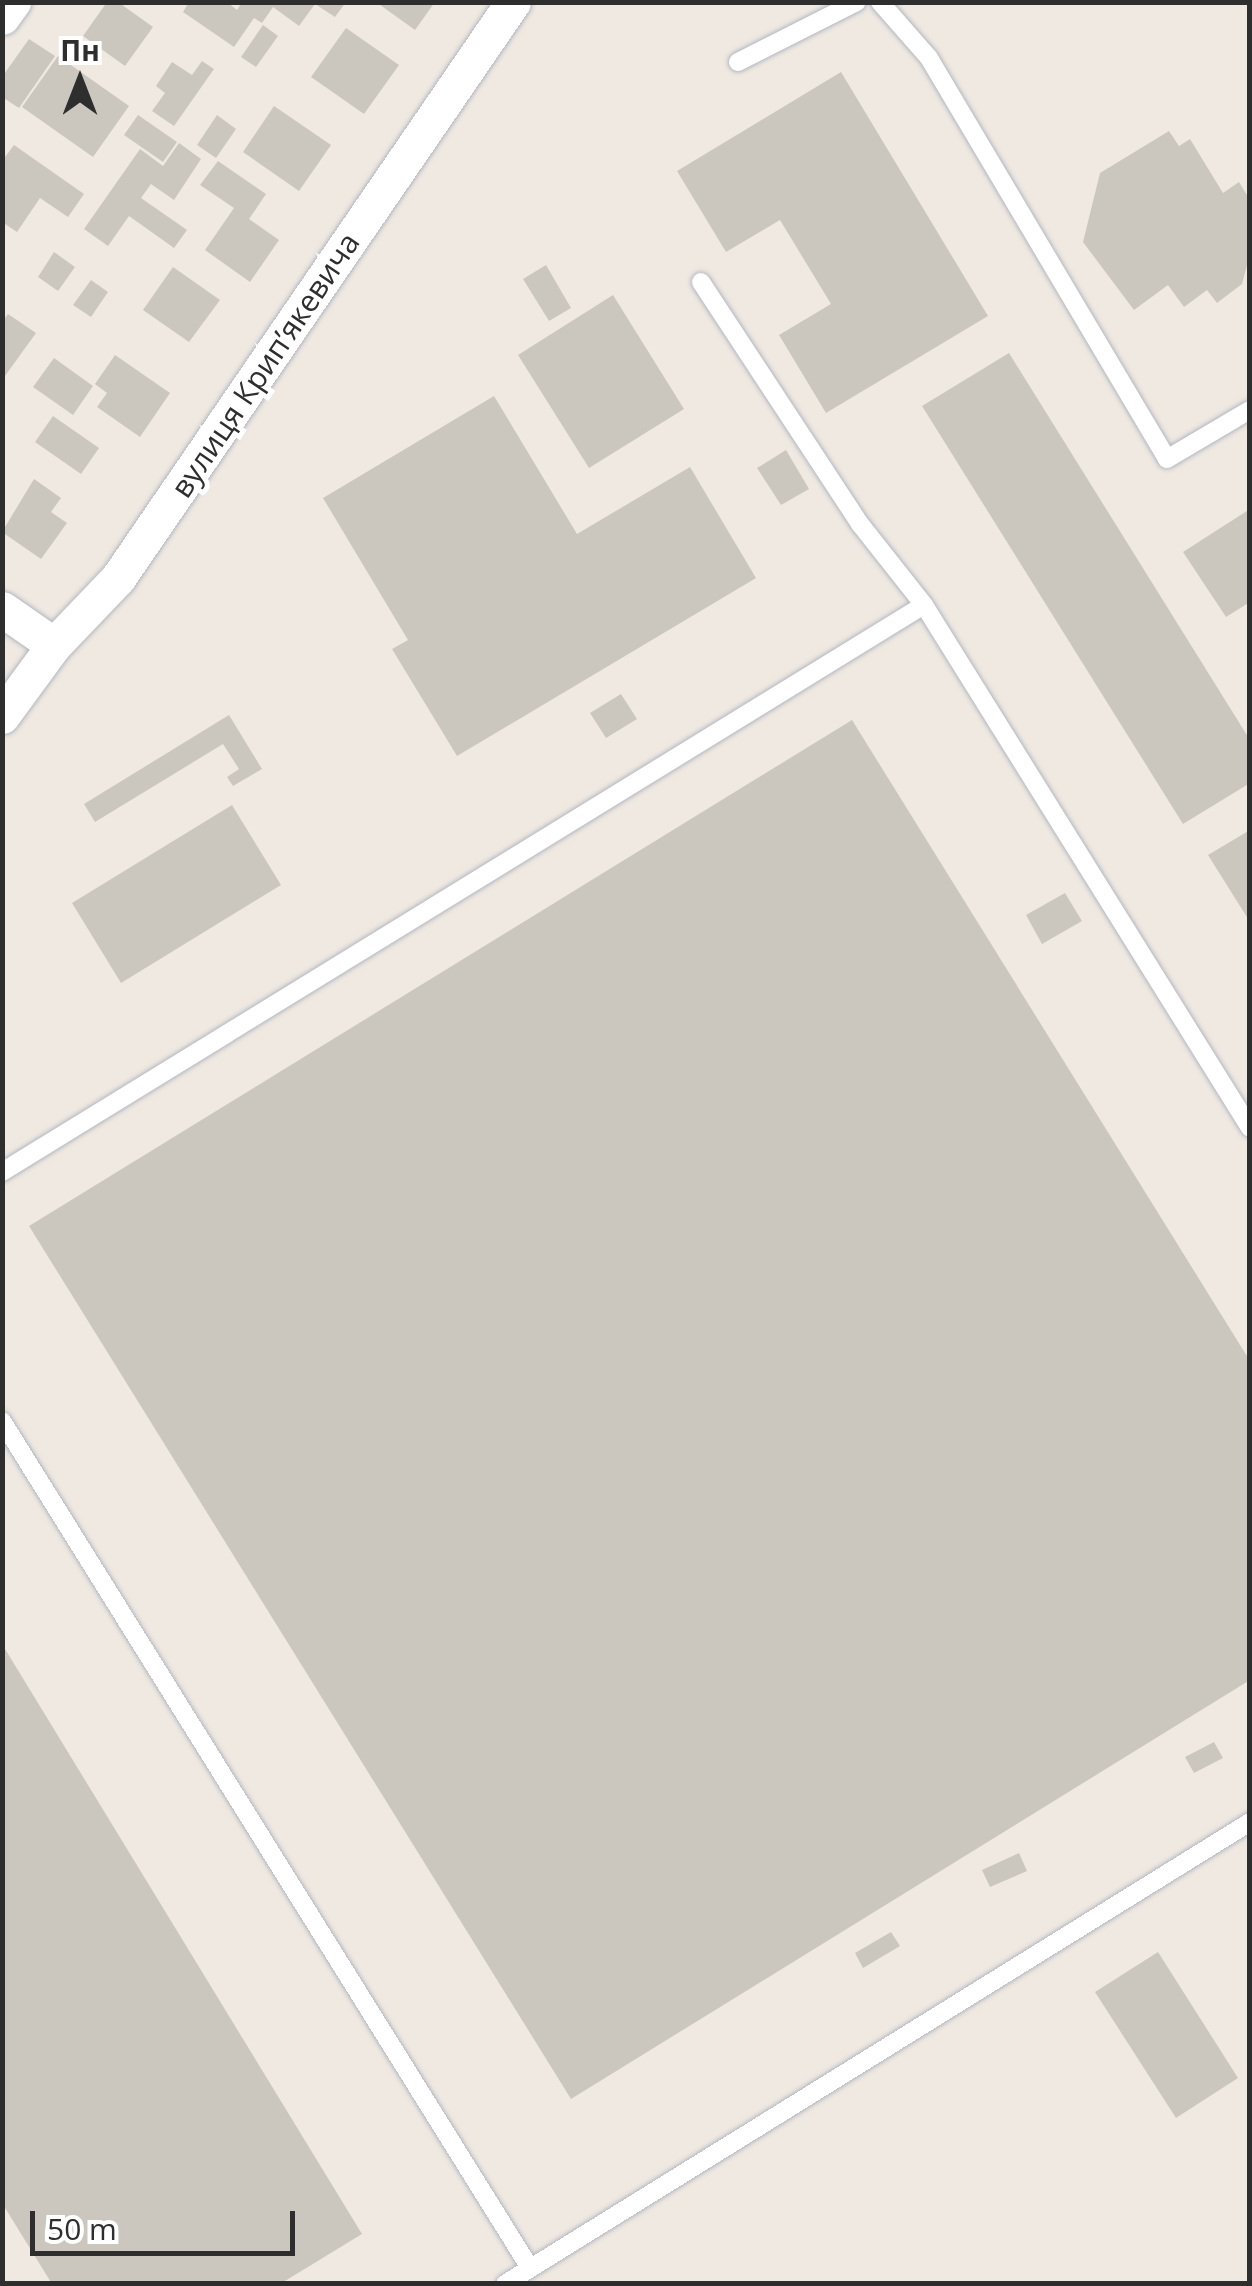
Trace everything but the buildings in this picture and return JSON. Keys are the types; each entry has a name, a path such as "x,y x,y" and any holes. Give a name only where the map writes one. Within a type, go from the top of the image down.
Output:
{"street":[{"path":"2,17 13,2"},
{"name":"вулиця Крипʼякевича","path":"2,716 54,645 118,578 513,2"},
{"path":"2,609 54,645"}],"lane":[{"path":"738,62 856,2"},
{"path":"880,2 930,58 1167,459 1250,410"},
{"path":"702,282 860,524 924,606 1250,1128"},
{"path":"2,1172 924,606"},
{"path":"2,1421 530,2268"},
{"path":"505,2284 1250,1822"}]}
